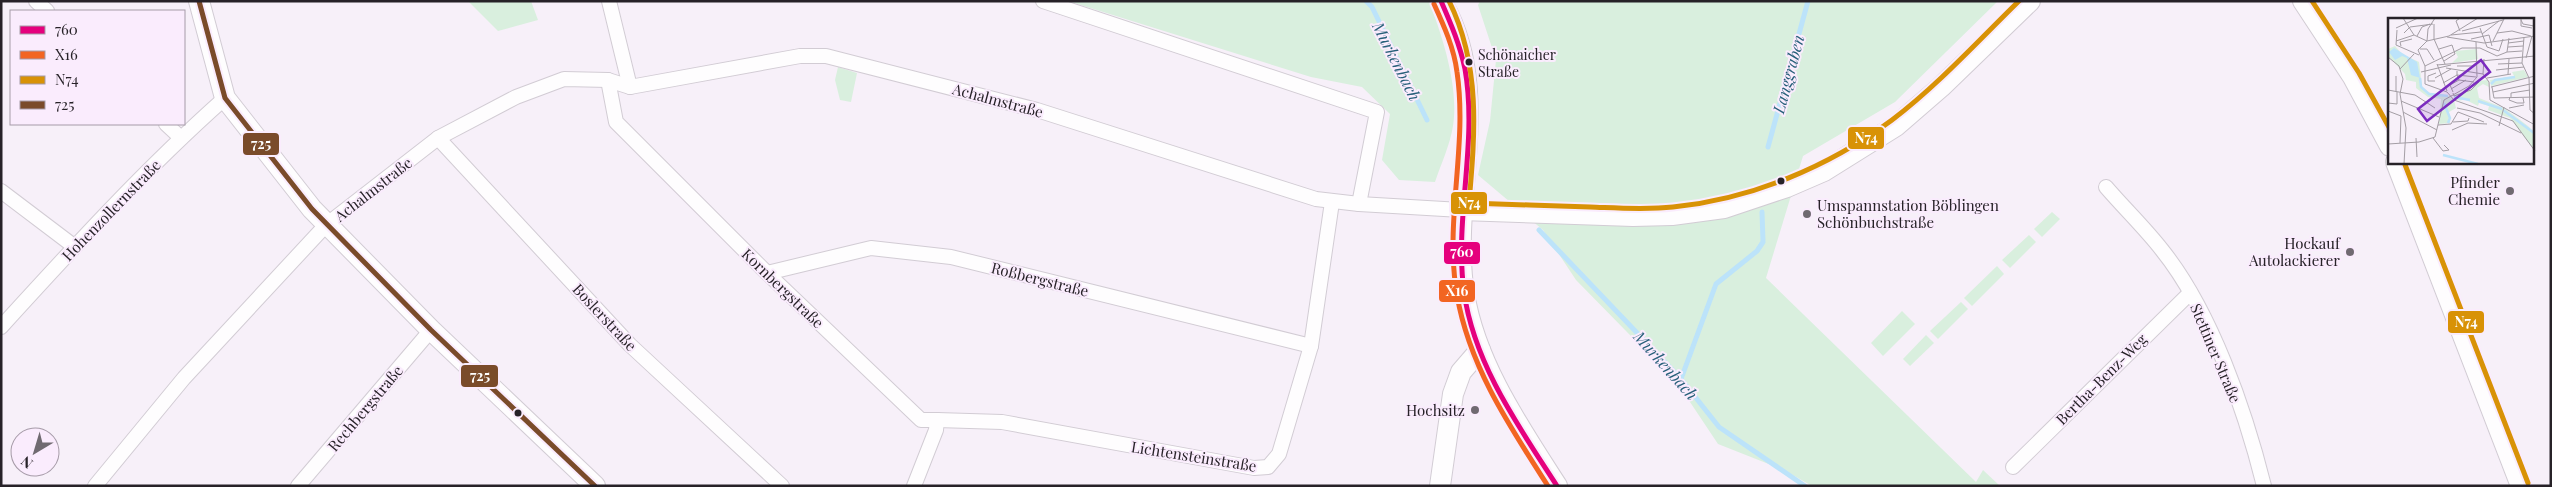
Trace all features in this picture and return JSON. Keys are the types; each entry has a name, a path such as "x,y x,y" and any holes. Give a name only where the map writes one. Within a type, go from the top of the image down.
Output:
{"street":[{"path":"36,1 46,10"},
{"path":"199,1 225,98 326,225 432,330 595,486"},
{"path":"609,1 630,87"},
{"path":"1044,1 1377,112 1359,204"},
{"path":"1461,210 1633,216 1694,213 1724,208 1824,171 1896,126 1948,81 2030,1"},
{"path":"2303,1 2353,77 2388,142"},
{"path":"1449,4 1460,48 1468,98 1461,210 1463,290 1472,328 1480,350 1521,430 1558,486"},
{"name":"Achalmstraße","path":"95,486 184,378 326,225 438,138 516,97 564,79 608,80 630,87 800,56 826,56 1037,110 1306,196 1332,202 1461,210"},
{"name":"Kornbergstraße","path":"608,80 616,122 767,273 921,420 937,420"},
{"name":"Hohenzollernstraße","path":"1,327 74,247 181,138 225,98"},
{"path":"167,125 181,138"},
{"name":"Boslerstraße","path":"438,138 630,345 782,486"},
{"path":"2397,164 2521,486"},
{"name":"Stettiner Straße","path":"2106,188 2162,250 2190,292 2220,354 2245,421 2264,486"},
{"path":"1,191 74,247"},
{"name":"Lichtensteinstraße","path":"937,420 1002,422 1254,468 1268,467 1279,454 1311,346 1332,202"},
{"name":"Roßbergstraße","path":"767,273 871,248 952,257 1311,346"},
{"name":"Bertha-Benz-Weg","path":"2012,467 2190,292"},
{"name":"Rechbergstraße","path":"304,484 432,330"},
{"path":"1440,486 1453,394 1461,372 1480,350"},
{"path":"914,486 936,430 937,420"}],"green space":[{"path":"468,1 531,1 538,20 498,31"},
{"path":"1068,1 1429,1 1449,63 1454,95 1452,133 1435,182 1399,180 1382,160 1390,114 1362,87 1311,77"},
{"path":"1480,1 1998,1 1895,102 1803,156 1766,278 1976,482 1983,470 2000,486 1812,486 1784,470 1718,444 1678,384 1576,280 1543,230 1478,175 1490,121 1496,60 1478,5"},
{"path":"838,67 857,73 851,102 840,100 835,80"},
{"path":"2052,212 2060,219 2042,237 2034,229"},
{"path":"2029,235 2036,242 2010,268 2002,260"},
{"path":"1997,266 2004,274 1972,306 1964,298"},
{"path":"1961,302 1968,309 1938,339 1930,331"},
{"path":"1902,311 1915,324 1883,356 1871,343"},
{"path":"1926,335 1934,343 1910,366 1903,359"}],"waterway":[{"name":"Murkenbach","path":"1366,1 1372,7 1427,120"},
{"name":"Langgraben","path":"1768,147 1808,1"},
{"name":"Langgraben","path":"1681,379 1716,284 1757,251 1763,242 1762,212"},
{"name":"Murkenbach","path":"1539,230 1681,379 1719,427 1805,486"}],"transit line":[{"name":"725","path":"199,1 225,98 312,209 431,330 595,486"},
{"name":"760","path":"1441,1 1461,51 1468,97 1468,153 1463,208 1462,264 1464,292 1469,319 1477,344 1500,394 1557,486"},
{"name":"N74","path":"1449,1 1459,25 1471,75 1474,125 1469,203 1642,209 1673,207 1732,197 1788,178 1842,152 1892,120 1942,78 2019,1"},
{"name":"N74","path":"2312,1 2359,73 2388,125"},
{"name":"X16","path":"1434,4 1454,54 1460,100 1453,239 1457,295 1463,321 1481,371 1493,395 1519,441 1548,486"},
{"name":"N74","path":"2405,164 2528,483"}],"place":[{"name":"Schönaicher Straße","path":"1469,62"},
{"name":"Pfinder Chemie","path":"2510,191"},
{"name":"Umspannstation Böblingen Schönbuchstraße","path":"1807,214"},
{"name":"Hockauf Autolackierer","path":"2350,252"},
{"name":"Hochsitz","path":"1475,410"}]}
